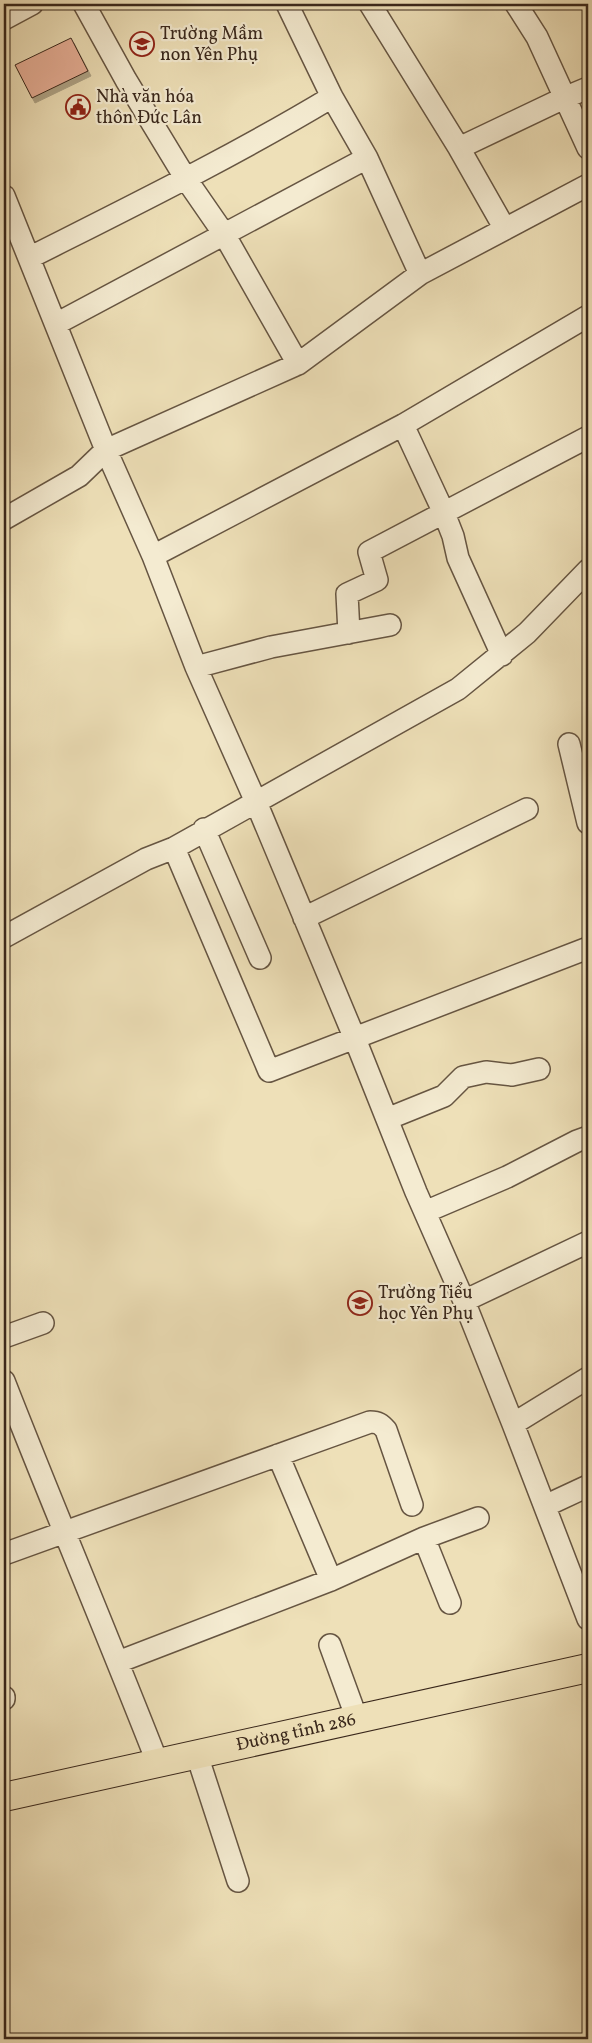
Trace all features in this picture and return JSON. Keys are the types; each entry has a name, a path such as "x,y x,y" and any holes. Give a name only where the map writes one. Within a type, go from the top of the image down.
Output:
{"main road":[{"name":"Đường tỉnh 286","path":"4,1797 588,1668"}],"street":[{"path":"4,19 32,4"},
{"path":"84,4 126,80 186,179 224,234 298,364"},
{"path":"287,4 332,97 367,158 420,274"},
{"path":"370,4 505,229"},
{"path":"516,4 537,37 588,148"},
{"path":"458,148 588,88"},
{"path":"29,258 267,136 332,97"},
{"path":"56,324 367,158"},
{"path":"4,519 80,476 106,450 298,364 420,274 588,185"},
{"path":"4,196 106,450 153,556 196,667 256,802 355,1038 425,1212 464,1301 587,1615"},
{"path":"153,556 404,425 588,316"},
{"path":"404,425 444,512 453,536 458,558 502,655"},
{"path":"349,633 347,594 377,580 369,552 588,437"},
{"path":"4,936 146,859 174,848 204,829 458,689 527,633 588,570"},
{"path":"196,667 272,647 390,625"},
{"path":"569,744 588,823"},
{"path":"304,918 527,809"},
{"path":"204,829 260,958"},
{"path":"174,848 269,1071 588,948"},
{"path":"387,1118 444,1096 463,1077 486,1072 512,1074 539,1069"},
{"path":"425,1212 507,1177 588,1137"},
{"path":"464,1301 588,1242"},
{"path":"4,1338 43,1323"},
{"path":"513,1424 588,1378"},
{"path":"4,1381 63,1533 118,1662 158,1764"},
{"path":"4,1554 278,1455 376,1422 386,1430 412,1505"},
{"path":"278,1455 331,1580"},
{"path":"545,1506 588,1486"},
{"path":"118,1662 331,1580 424,1538 478,1518"},
{"path":"424,1538 450,1603"},
{"path":"330,1645 357,1719"},
{"path":"197,1755 238,1881"}],"building":[{"path":"71,38 88,71 32,98 15,65"}],"place":[{"name":"Trường Mầm non Yên Phụ","path":"142,44"},
{"name":"Nhà văn hóa thôn Đức Lân","path":"78,107"},
{"name":"Trường Tiểu học Yên Phụ","path":"360,1303"}]}
